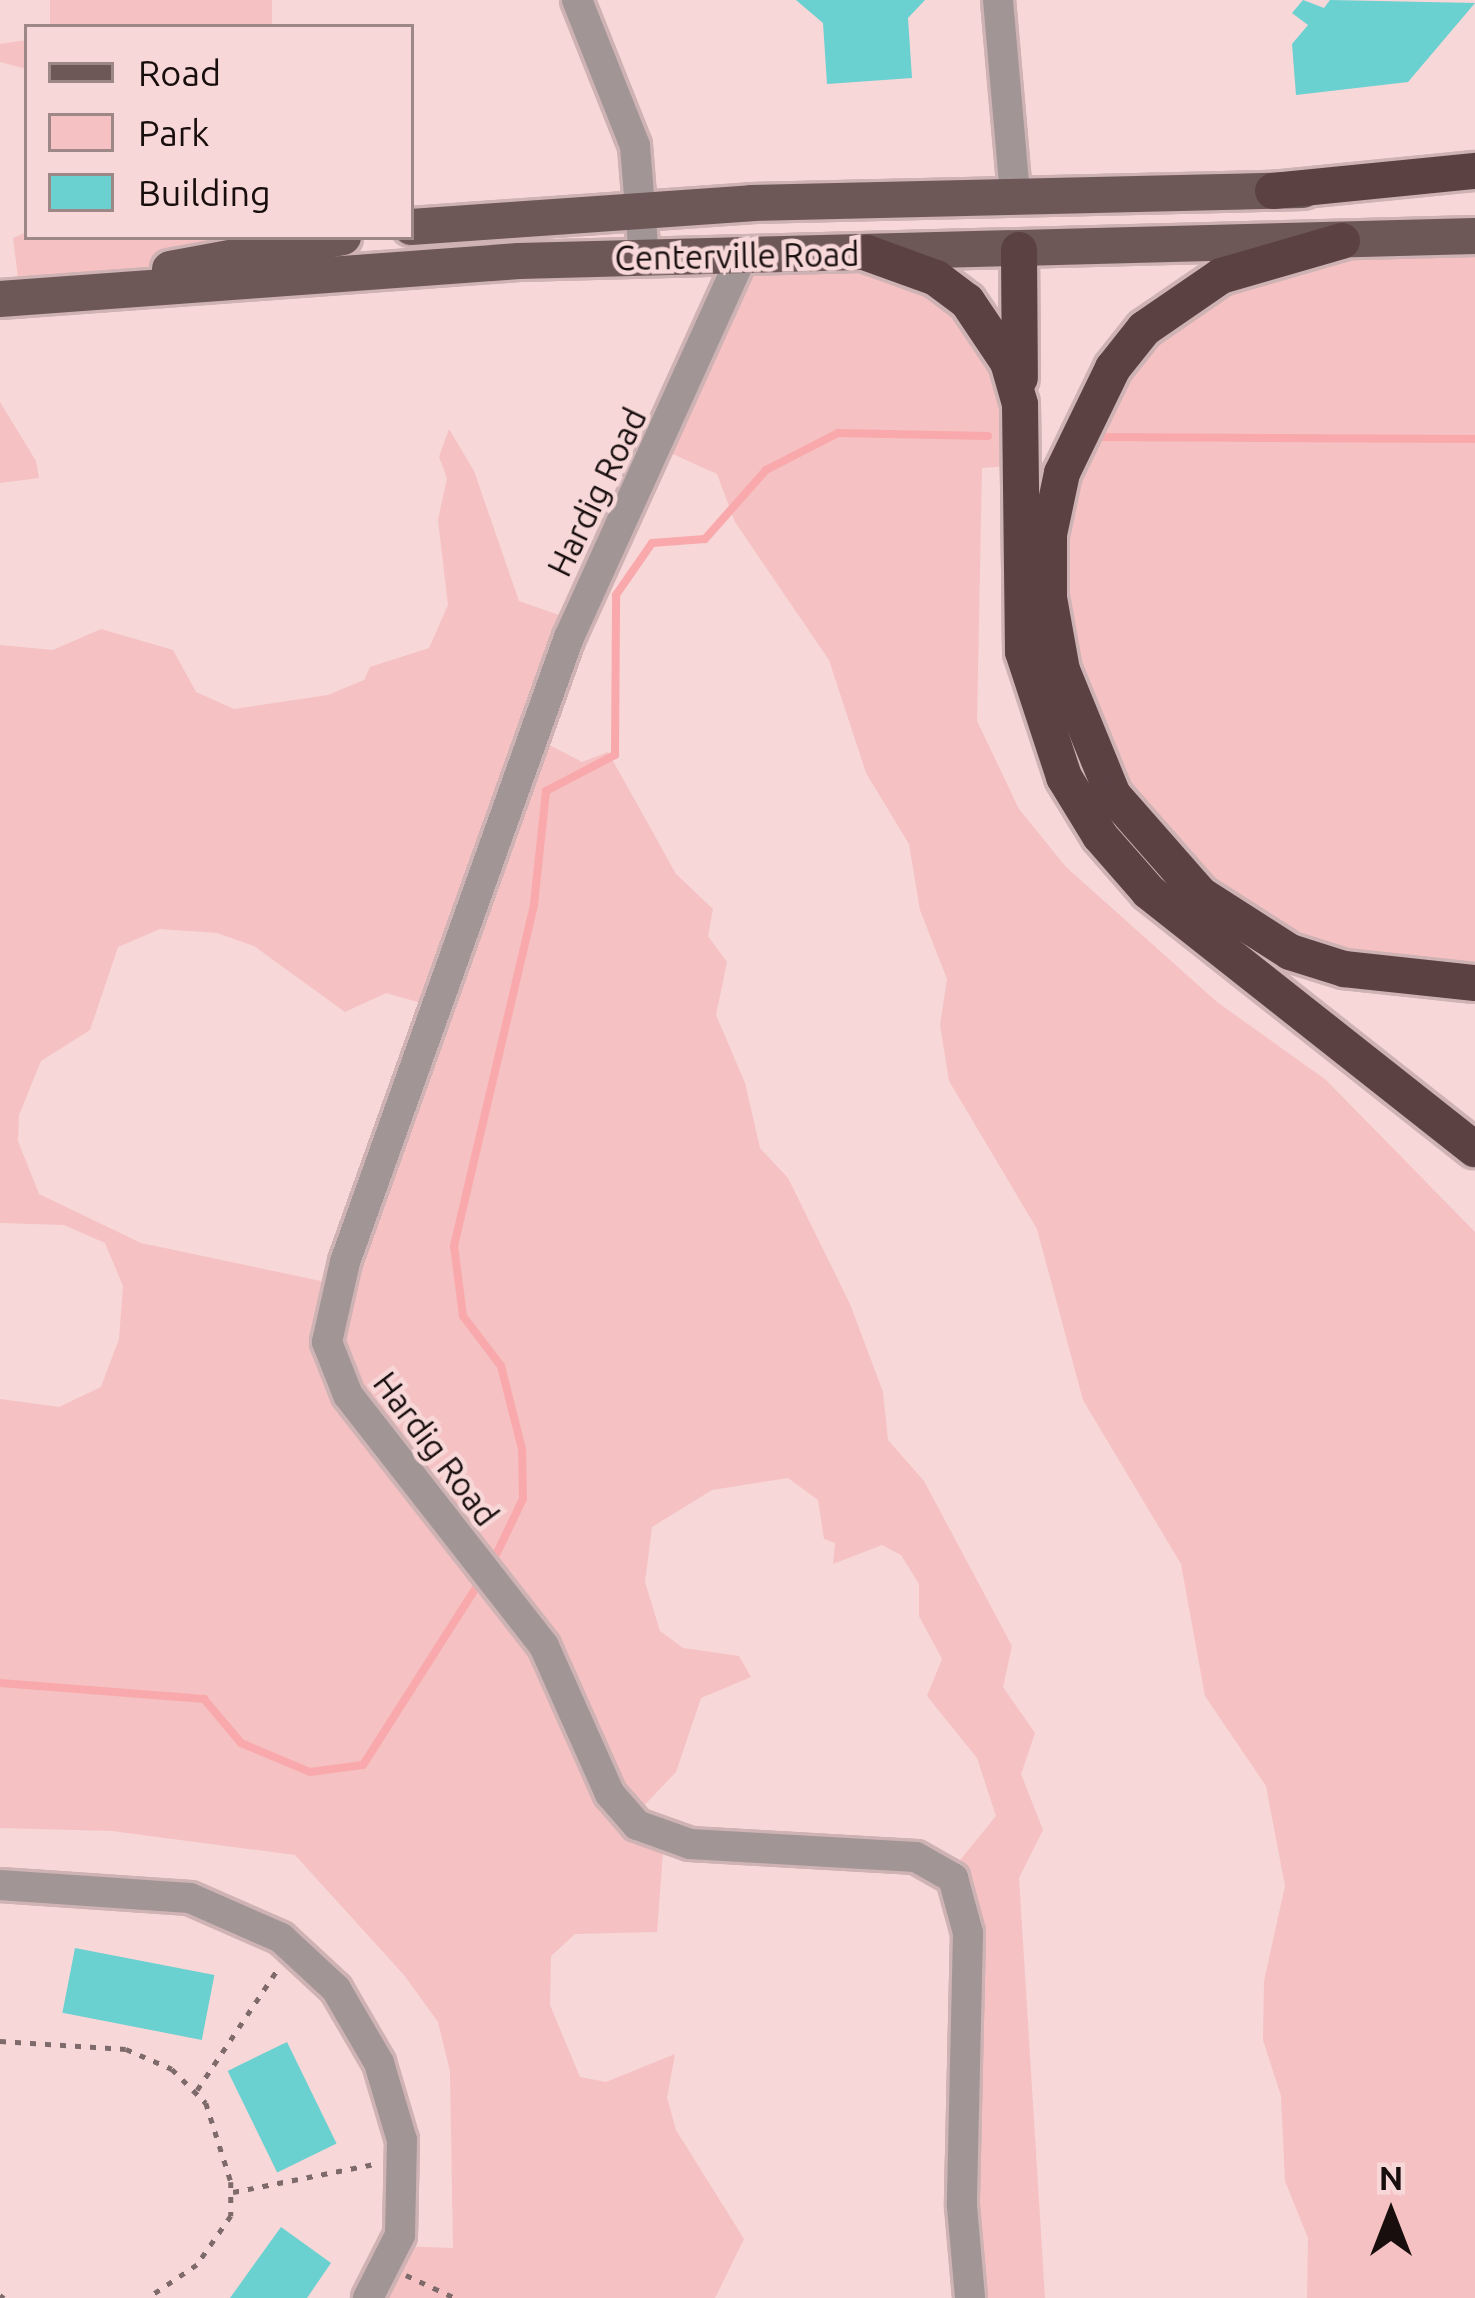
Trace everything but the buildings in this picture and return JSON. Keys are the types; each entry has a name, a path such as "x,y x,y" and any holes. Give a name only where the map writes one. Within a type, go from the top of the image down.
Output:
{"highway":[{"path":"1273,191 1475,171"},
{"path":"1342,241 1221,276 1144,329 1113,368 1062,473 1049,534 1049,598 1062,670 1113,795 1201,895 1247,928 1326,963 1404,980 1475,982"},
{"path":"1019,250 1023,652 1039,713 1076,797 1149,892 1475,1149"},
{"path":"867,253 936,278 967,302 992,331 1021,404"}],"main road":[{"name":"Centerville Road","path":"414,227 638,208 1015,195 1475,189"},
{"path":"1015,195 1019,250"},
{"name":"Centerville Road","path":"0,299 644,258 1475,236"},
{"name":"Centerville Road","path":"0,299 326,240"}],"street":[{"path":"577,0 635,146 644,258"},
{"path":"998,0 1015,195"},
{"name":"Hardig Road","path":"742,256 692,380 594,572 331,1304 327,1342 338,1379 470,1553 496,1580 562,1676 601,1776 638,1825 690,1844 925,1858 959,1888 968,1933 962,2206 970,2298"},
{"path":"0,1885 190,1898 296,1948 366,2033 394,2102 402,2167 400,2235 388,2268 368,2298"}],"path":[{"path":"197,2090 296,1948"},
{"path":"0,2041 126,2049 154,2058 197,2090 214,2119 233,2192 214,2249 150,2298"},
{"path":"233,2192 365,2164 402,2167"},
{"path":"388,2268 455,2298"}],"green space":[{"path":"50,0 272,0 272,24 50,24"},
{"path":"24,40 24,68 0,62 0,44"},
{"path":"24,233 24,240 273,240 285,273 20,293 13,238"},
{"path":"1475,237 1475,982 1323,960 1149,846 1068,684 1056,536 1115,373 1267,258"},
{"path":"737,266 912,271 992,327 1009,466 982,468 977,721 1019,809 1066,867 1217,1002 1326,1080 1475,1232 1475,2298 1307,2298 1308,2238 1285,2181 1281,2096 1263,2040 1264,1981 1285,1886 1266,1786 1205,1696 1181,1564 1083,1400 1037,1229 949,1081 940,1025 947,979 920,910 909,844 866,773 829,660 735,522 717,474 666,451"},
{"path":"0,402 36,461 39,478 0,483"},
{"path":"449,429 474,471 519,601 573,620 540,740 582,762 608,752 676,874 713,909 708,936 727,962 716,1015 745,1083 760,1148 788,1178 850,1304 883,1392 888,1440 924,1481 1012,1646 1003,1687 1035,1733 1021,1774 1043,1830 1019,1878 1045,2298 970,2298 952,1870 996,1816 977,1758 927,1696 942,1659 919,1616 919,1584 901,1555 882,1545 833,1564 835,1543 824,1539 818,1500 788,1478 712,1490 652,1527 645,1582 660,1631 683,1648 739,1656 751,1677 701,1698 676,1772 637,1813 664,1839 657,1932 575,1934 551,1956 550,2005 580,2077 606,2082 675,2054 667,2098 676,2130 744,2239 715,2298 370,2298 399,2246 453,2248 450,2071 438,2022 404,1975 295,1855 112,1831 0,1828 0,1399 59,1407 101,1387 119,1339 123,1286 105,1243 64,1225 0,1223 0,645 53,650 101,629 173,650 196,692 234,709 328,695 364,680 370,667 429,648 448,605 438,520 447,478 439,457","holes":["160,929 217,933 254,946 345,1012 386,993 439,1008 335,1284 141,1243 39,1194 18,1141 19,1115 41,1061 90,1030 118,947"]}],"waterway":[{"path":"492,1563 523,1499 522,1449 501,1366 463,1316 454,1246 534,904 546,791 615,755 616,595 652,543 705,539 766,470 838,433 988,436"},
{"path":"1095,437 1475,439"},
{"path":"0,1683 204,1699 241,1743 310,1772 363,1765 481,1580"}]}
